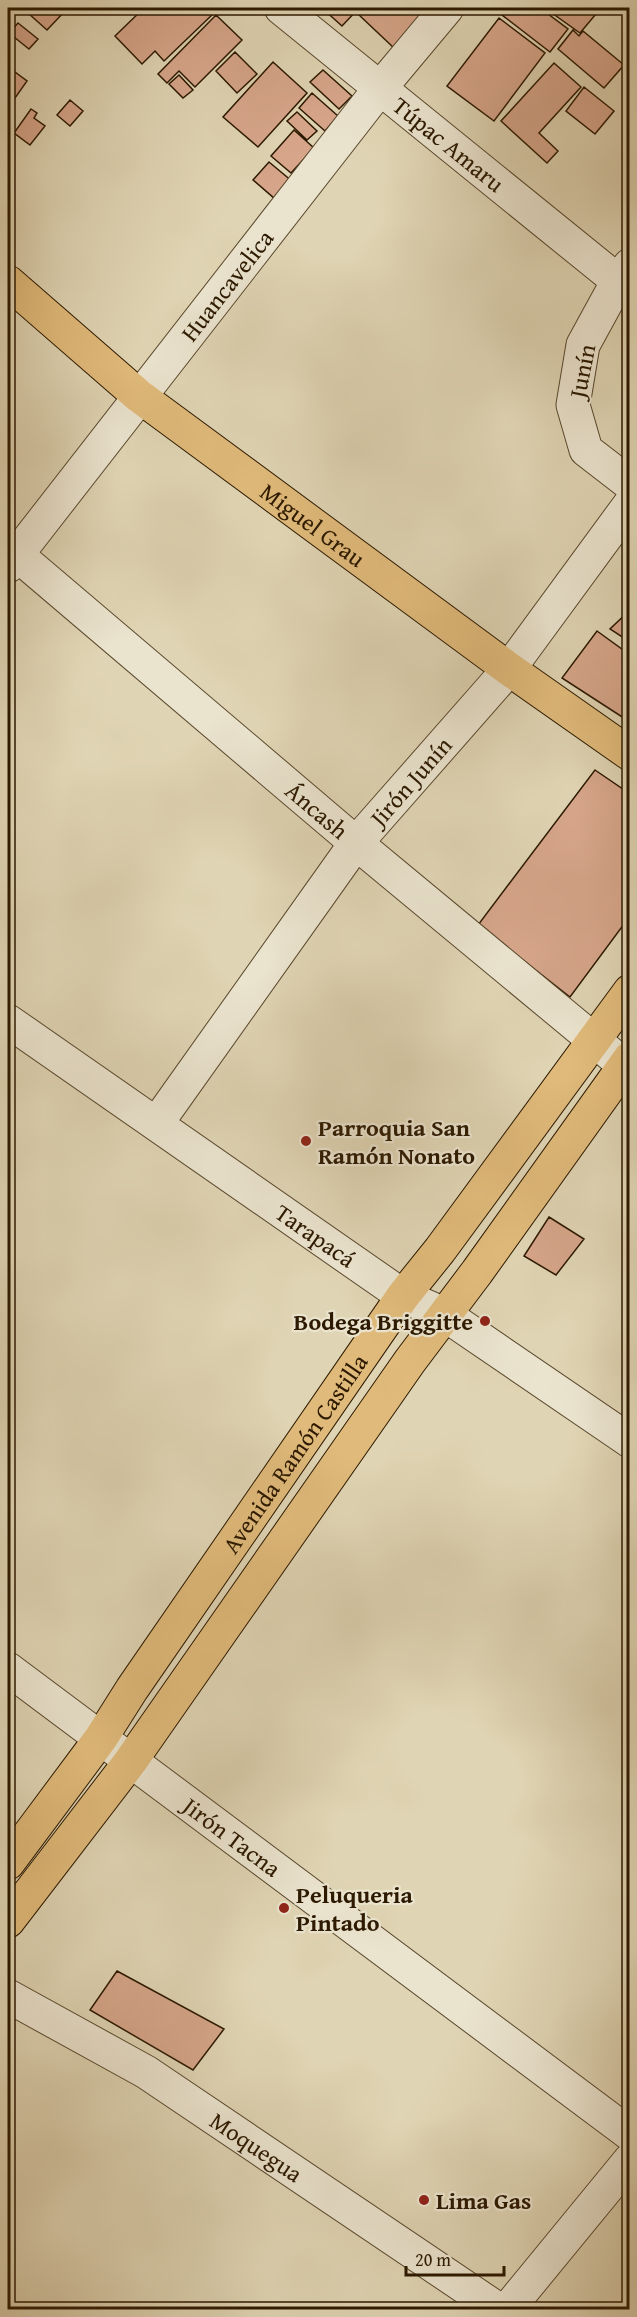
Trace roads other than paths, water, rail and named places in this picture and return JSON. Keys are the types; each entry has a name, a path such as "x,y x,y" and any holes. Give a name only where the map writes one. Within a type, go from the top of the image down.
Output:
{"main road":[{"name":"Miguel Grau","path":"8,282 139,396 509,669 630,754"},
{"name":"Avenida Ramón Castilla","path":"8,1863 101,1738 139,1679 404,1296 630,991"},
{"name":"Avenida Ramón Castilla","path":"8,1921 130,1762 410,1360 628,1064"}],"street":[{"name":"Túpac Amaru","path":"281,8 624,273"},
{"name":"Huancavelica","path":"11,556 381,87 447,8"},
{"name":"Junín","path":"624,273 583,345 573,405 586,450 630,484"},
{"name":"Jirón Junín","path":"157,1123 356,843 509,669 630,504"},
{"name":"Áncash","path":"11,556 592,1040 628,1064"},
{"name":"Tarapacá","path":"8,1022 404,1296 444,1314 630,1441"},
{"name":"Jirón Tacna","path":"8,1669 630,2134"},
{"name":"Moquegua","path":"8,1996 146,2072 499,2310"},
{"path":"507,2310 630,2160"}],"place":[{"name":"Parroquia San Ramón Nonato","path":"306,1141"},
{"name":"Bodega Briggitte","path":"485,1321"},
{"name":"Peluqueria Pintado","path":"284,1908"},
{"name":"Lima Gas","path":"424,2200"}]}
